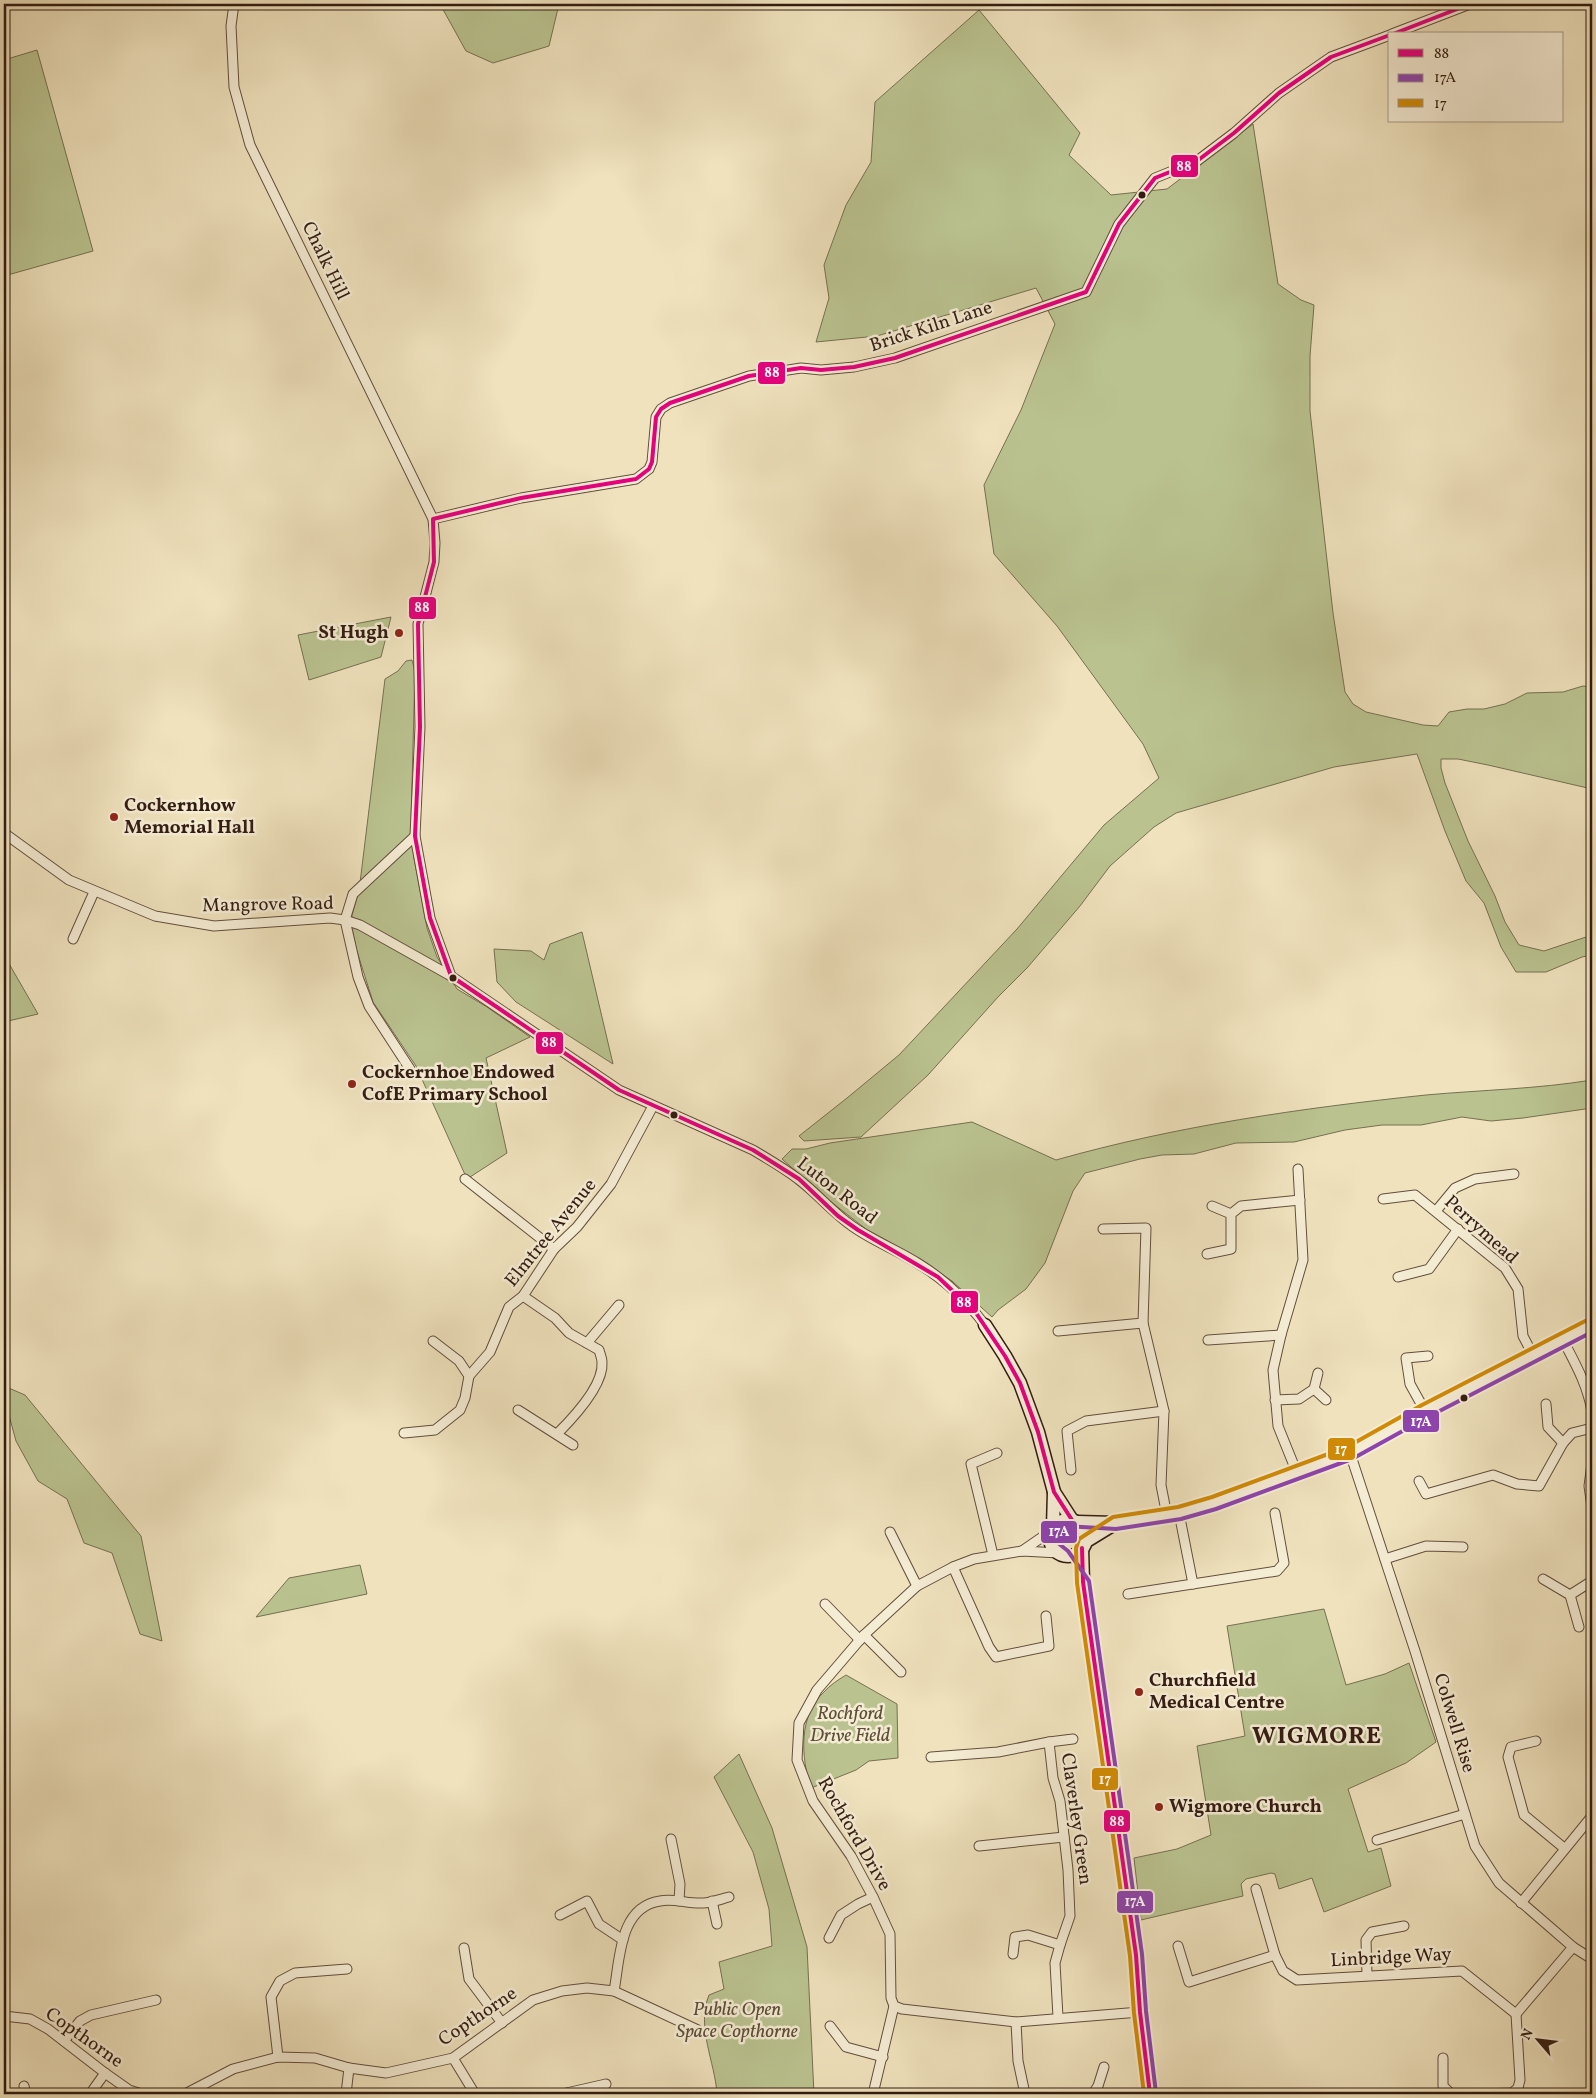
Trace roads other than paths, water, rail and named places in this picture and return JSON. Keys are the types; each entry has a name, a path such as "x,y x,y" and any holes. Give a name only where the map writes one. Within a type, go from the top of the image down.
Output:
{"street":[{"name":"Chalk Hill","path":"234,4 231,26 234,87 250,145 433,519"},
{"name":"Brick Kiln Lane","path":"1396,32 1470,4"},
{"name":"Brick Kiln Lane","path":"433,519 521,498 636,479 649,469 652,462 653,433 656,417 670,403 749,376 801,368 821,370 854,367 896,358 1086,292 1119,224 1155,178 1197,161 1234,133 1279,93 1331,57 1388,35"},
{"path":"433,519 434,562 418,624 420,727 414,836 430,918 451,976"},
{"name":"Mangrove Road","path":"4,833 69,880 155,916 214,926 330,918 345,920 360,925 451,976"},
{"path":"410,1069 369,1006 358,977 345,920 353,894 414,836"},
{"path":"73,939 94,892"},
{"name":"Luton Road","path":"451,976 586,1070 619,1090 753,1150 771,1161 798,1179 838,1216 858,1230 938,1277 958,1294 985,1326"},
{"name":"Elmtree Avenue","path":"469,1376 490,1352 509,1307 523,1296 554,1249 577,1227 612,1184 653,1106"},
{"path":"1297,1473 1278,1426 1274,1370 1281,1334 1303,1260 1298,1169"},
{"path":"1436,1211 1455,1188 1475,1179 1514,1174"},
{"path":"464,1179 554,1249"},
{"name":"Perrymead","path":"1383,1199 1415,1195 1505,1268 1518,1289 1523,1336 1533,1355"},
{"path":"1231,1214 1241,1206 1300,1200"},
{"path":"1212,1206 1231,1214"},
{"path":"1207,1254 1231,1249 1231,1214"},
{"path":"1103,1229 1146,1228 1142,1323 1164,1411 1161,1485 1173,1514 1193,1584"},
{"path":"1398,1277 1429,1270 1458,1229"},
{"path":"523,1296 555,1318 569,1333 599,1350 602,1363 595,1387 576,1415 557,1434"},
{"path":"588,1343 619,1306"},
{"path":"1058,1331 1142,1323"},
{"path":"1052,1529 1064,1520 1116,1523 1173,1514 1214,1503 1297,1473 1350,1452 1424,1411 1592,1325"},
{"path":"985,1326 1020,1383 1038,1432 1054,1492 1052,1546 1084,1582"},
{"path":"1208,1340 1281,1334"},
{"path":"1563,1340 1590,1399 1592,1412"},
{"path":"404,1433 435,1430 460,1410 466,1398 469,1376 459,1361 433,1341"},
{"path":"1424,1411 1410,1384 1406,1358 1428,1356"},
{"path":"1275,1400 1299,1399 1314,1389 1318,1374"},
{"path":"1314,1389 1326,1400"},
{"path":"1546,1404 1548,1427 1563,1443"},
{"path":"518,1410 573,1446"},
{"path":"1070,1470 1067,1431 1086,1420 1164,1411"},
{"path":"1420,1481 1426,1494 1493,1475 1517,1484 1539,1486 1563,1443 1572,1434 1592,1428"},
{"name":"Colwell Rise","path":"1350,1452 1475,1846 1498,1883 1573,1947 1592,1959"},
{"path":"993,1555 971,1464 997,1453"},
{"path":"1592,1464 1589,1486 1592,1504"},
{"path":"1054,1492 1084,1531 1084,1582 1136,1955 1140,2012 1150,2094"},
{"path":"1128,1594 1277,1570 1284,1563 1274,1514"},
{"path":"1061,1554 1074,1554 1083,1545 1116,1523"},
{"name":"Rochford Drive","path":"1022,1551 1052,1529"},
{"path":"890,1532 916,1586"},
{"path":"1385,1559 1426,1546 1463,1547"},
{"name":"Rochford Drive","path":"873,2094 894,2006 891,1998 890,1934 851,1856 813,1801 797,1760 799,1723 817,1690 862,1637 916,1586 953,1567 974,1559 1022,1551 1061,1554"},
{"path":"953,1567 989,1647 996,1656 1049,1646 1046,1616"},
{"path":"1544,1579 1570,1595 1579,1627"},
{"path":"1570,1595 1592,1581"},
{"path":"825,1604 901,1672"},
{"path":"1049,1742 1073,1739"},
{"path":"1536,1741 1511,1747 1508,1757 1524,1814 1564,1848"},
{"name":"Claverley Green","path":"931,1757 998,1752 1049,1742 1053,1778 1060,1801 1068,1870 1070,1916 1055,1963 1058,2017"},
{"path":"1377,1840 1465,1814"},
{"path":"1521,1903 1592,1816"},
{"path":"979,1846 1064,1837"},
{"path":"672,1839 680,1884 679,1901"},
{"name":"Linbridge Way","path":"1256,1889 1275,1955 1283,1972 1297,1980 1462,1971 1516,2014"},
{"path":"614,1991 623,1940 631,1918 643,1906 660,1900 702,1903 729,1897"},
{"path":"829,1938 841,1915 873,1897"},
{"path":"560,1915 587,1901 599,1924 623,1940"},
{"path":"712,1901 717,1924"},
{"path":"1367,1975 1366,1940 1372,1932 1404,1926"},
{"path":"1014,1954 1015,1937 1028,1935 1060,1945"},
{"path":"1178,1946 1189,1982 1275,1955"},
{"path":"1483,2094 1512,2093 1518,2088 1520,2080 1516,2014 1573,1947"},
{"path":"464,1948 469,1979 502,2023"},
{"path":"278,2057 270,1997 280,1981 295,1972 347,1969"},
{"name":"Copthorne","path":"185,2094 233,2069 278,2057 315,2058 349,2068 386,2072 453,2058 533,2000 562,1990 587,1988 614,1991 698,2030"},
{"path":"64,2041 80,2021 91,2015 156,2000"},
{"path":"894,2006 1016,2022 1058,2017 1140,2012"},
{"name":"Copthorne","path":"4,2016 30,2019 48,2029 129,2090 142,2094"},
{"path":"1016,2022 1018,2061 1025,2094"},
{"path":"830,2026 846,2047 883,2057"},
{"path":"453,2058 475,2094"},
{"path":"1443,2058 1443,2086 1451,2094"},
{"path":"1093,2094 1098,2086 1104,2067"},
{"path":"346,2094 349,2068"},
{"path":"90,2094 105,2073"},
{"path":"562,2094 606,2084"}],"place":[{"name":"St Hugh","path":"399,633"},
{"name":"Cockernhow Memorial Hall","path":"114,817"},
{"name":"Cockernhoe Endowed CofE Primary School","path":"352,1084"},
{"name":"Churchfield Medical Centre","path":"1139,1692"},
{"name":"Wigmore Church","path":"1159,1807"}],"district":[{"name":"WIGMORE","path":"1317,1737"}],"park label":[{"name":"Rochford Drive Field","path":"850,1725"},
{"name":"Public Open Space Copthorne","path":"737,2021"}]}
